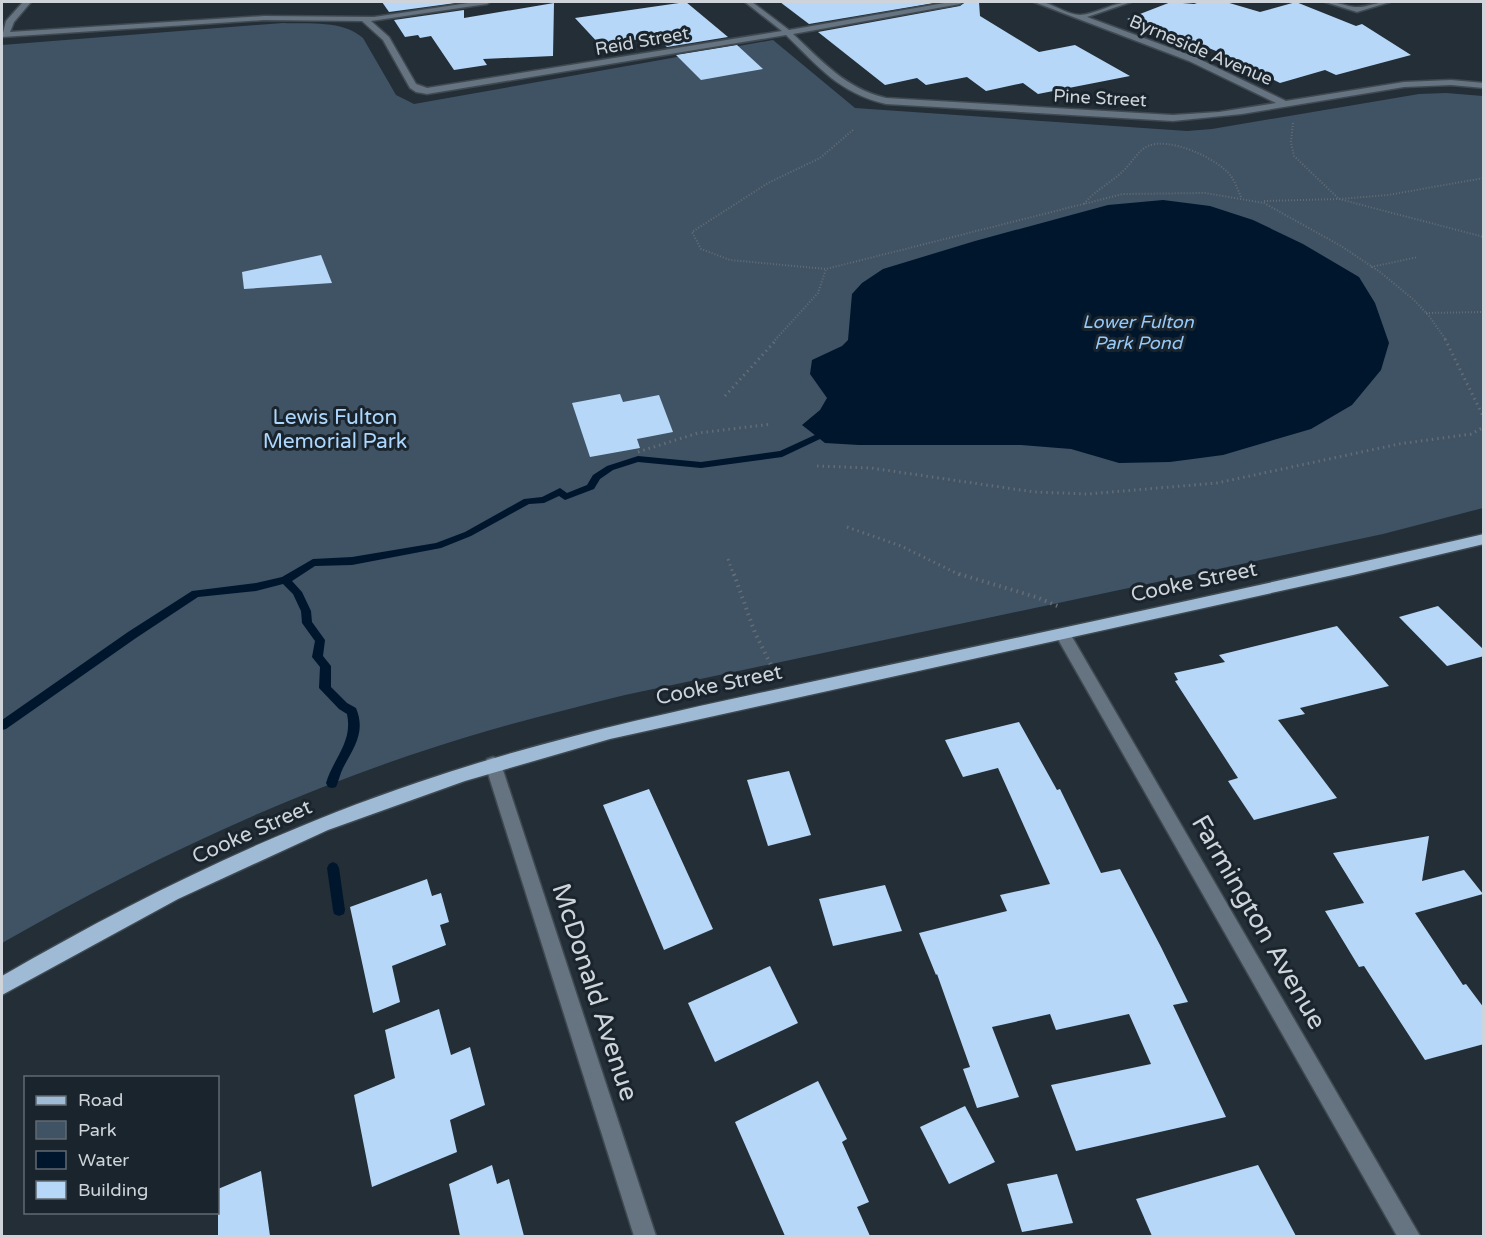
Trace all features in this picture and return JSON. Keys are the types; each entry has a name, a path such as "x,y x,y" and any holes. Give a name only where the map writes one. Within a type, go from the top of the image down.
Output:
{"main road":[{"name":"Cooke Street","path":"2,986 116,922 230,865 354,813 493,764 610,732 1353,570 1484,539"}],"street":[{"path":"3,35 10,21 27,2"},
{"path":"3,35 296,14 363,19 487,2"},
{"name":"Pine Street","path":"748,2 788,32 846,88 866,98 886,102 1173,118 1210,115 1415,82 1445,81 1484,86"},
{"name":"Reid Street","path":"363,19 386,39 413,86 427,91 960,2"},
{"name":"Byrneside Avenue","path":"1038,2 1208,65 1283,103"},
{"path":"1080,17 1128,2"},
{"path":"1329,2 1355,10 1386,2"},
{"name":"Farmington Avenue","path":"1063,634 1409,1236"},
{"name":"McDonald Avenue","path":"493,764 645,1236"}],"path":[{"path":"1290,118 1293,124 1291,142 1294,156 1339,200 1484,237"},
{"path":"853,130 820,158 768,183 692,232 701,249 730,260 826,269 1123,194 1205,193 1256,201 1282,212 1370,267 1389,280 1426,313 1448,344 1484,418"},
{"path":"1084,204 1090,196 1133,164 1146,147 1159,144 1175,145 1220,165 1231,176 1242,198"},
{"path":"1256,201 1339,200 1388,195 1484,178"},
{"path":"1370,267 1418,257"},
{"path":"725,396 818,293 826,269"},
{"path":"1426,313 1484,312"},
{"path":"638,452 698,433 772,424"},
{"path":"817,466 871,468 1034,492 1088,494 1217,483 1399,444 1472,434 1484,427"},
{"path":"847,527 901,546 966,578 1036,597 1060,607"},
{"path":"728,559 755,633 772,668"}],"green space":[{"name":"Lewis Fulton Memorial Park","path":"283,23 325,24 355,32 363,38 396,95 414,104 773,40 855,108 1187,131 1212,129 1419,94 1446,93 1483,96 1483,508 1383,534 625,695 480,733 376,767 266,810 106,886 2,943 2,45"}],"water":[{"name":"Lower Fulton Park Pond","path":"1163,200 1210,206 1253,220 1303,244 1359,277 1375,303 1389,343 1381,370 1352,405 1311,429 1223,455 1170,462 1119,463 1071,449 1021,445 825,443 802,425 820,410 827,398 810,374 812,360 842,346 848,340 852,294 862,283 883,269 1108,205"}],"building":[{"path":"382,2 463,2 389,12"},
{"path":"686,2 728,37 667,47 656,36 601,46 575,18"},
{"path":"780,2 940,2 809,24"},
{"path":"965,2 979,2 980,16 1039,52 1075,45 1130,76 1038,94 1023,83 986,91 967,77 926,85 917,78 885,85 818,32 960,6"},
{"path":"1171,2 1194,4 1226,2 1260,12 1296,2 1356,26 1362,24 1411,55 1336,75 1325,70 1280,83 1232,59 1235,59 1185,38 1127,19"},
{"path":"554,3 553,56 483,59 487,65 454,70 431,36 405,37 394,20 464,10 464,18"},
{"path":"737,45 763,69 701,80 676,55"},
{"path":"321,255 332,283 244,289 242,272"},
{"path":"620,394 623,402 659,395 673,432 637,439 640,448 590,457 572,403"},
{"path":"1438,606 1484,650 1484,656 1447,666 1399,617"},
{"path":"1337,626 1389,686 1300,708 1305,714 1278,720 1337,798 1254,820 1228,781 1238,778 1175,681 1178,680 1174,673 1225,662 1219,655"},
{"path":"1019,722 1057,790 1060,789 1101,873 1120,869 1161,947 1188,1002 1173,1005 1226,1117 1076,1151 1051,1085 1151,1064 1129,1014 1056,1030 1050,1014 992,1027 1019,1097 977,1108 963,1069 970,1067 937,974 919,933 1007,911 1000,895 1050,884 998,768 963,777 945,740"},
{"path":"789,771 811,835 768,846 747,780"},
{"path":"649,789 713,929 664,950 603,805"},
{"path":"1429,836 1422,881 1464,870 1483,894 1415,913 1463,985 1466,984 1484,1008 1484,1044 1425,1060 1364,966 1359,967 1325,911 1364,903 1333,853"},
{"path":"427,879 432,896 441,893 449,922 440,925 446,945 392,966 400,1002 373,1013 350,907"},
{"path":"885,885 902,931 833,946 819,899"},
{"path":"770,966 798,1023 715,1062 688,1003"},
{"path":"439,1009 451,1055 470,1047 485,1105 450,1120 457,1152 372,1187 354,1095 395,1078 385,1030"},
{"path":"818,1081 847,1139 842,1142 869,1202 857,1207 870,1236 785,1236 735,1122"},
{"path":"965,1106 995,1162 949,1184 920,1127"},
{"path":"492,1165 497,1184 509,1179 524,1236 460,1236 449,1184"},
{"path":"1258,1165 1296,1236 1152,1236 1136,1199"},
{"path":"261,1171 270,1236 218,1236 219,1189"},
{"path":"1057,1174 1073,1223 1022,1232 1007,1184"}],"waterway":[{"path":"285,580 313,563 352,561 438,546 468,534 527,501 544,500 560,491 565,497 591,487 596,477 610,468 638,459 701,465 782,454 817,437"},
{"path":"2,726 132,635 196,594 256,587 285,580"},
{"path":"285,580 297,592 306,611 307,623 320,640 317,657 326,666 325,688 343,706 352,711 355,723 352,741 335,772 332,783"},
{"path":"333,868 339,910"}]}
